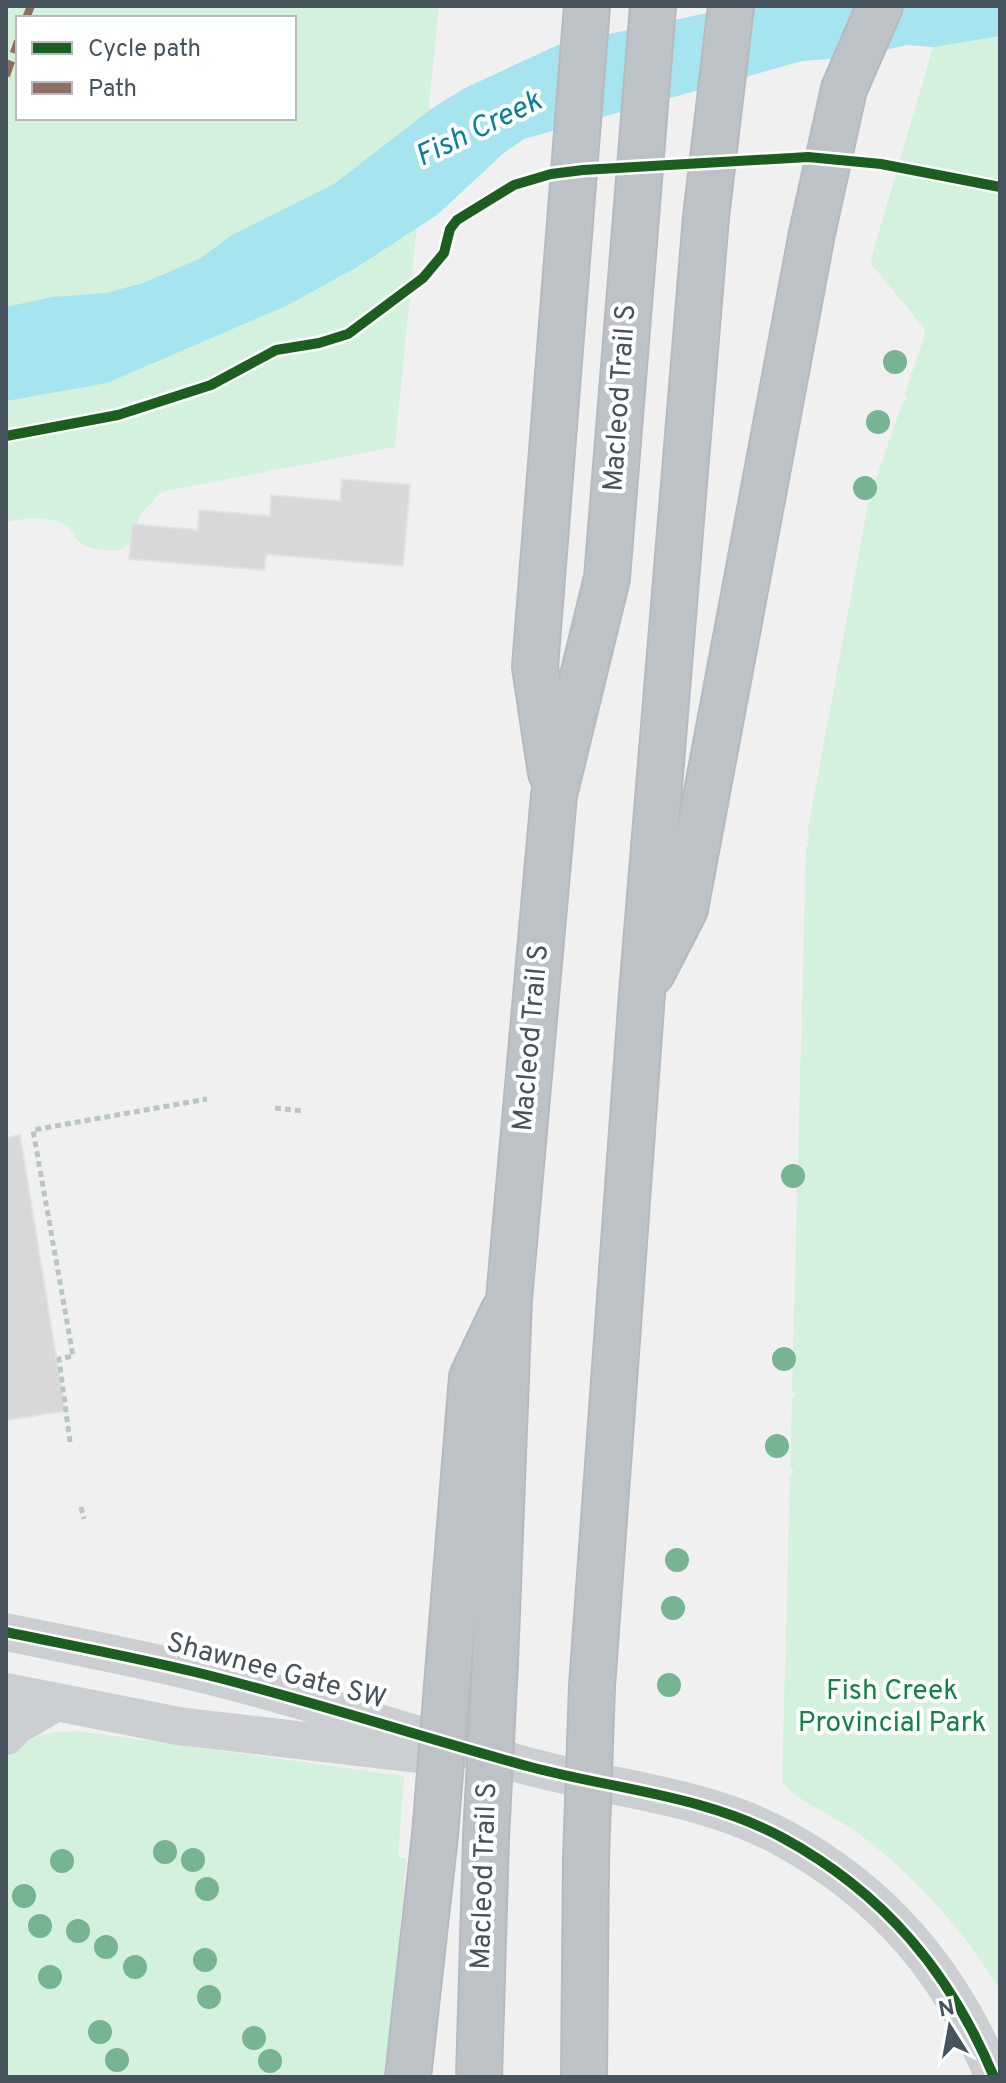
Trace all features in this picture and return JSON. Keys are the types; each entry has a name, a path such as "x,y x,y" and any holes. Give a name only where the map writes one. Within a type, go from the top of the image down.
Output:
{"highway":[{"path":"554,795 535,667 587,6"},
{"name":"Macleod Trail S","path":"479,2077 509,1299 554,795 607,578 653,6"},
{"path":"584,2077 586,1859 592,1686 642,993 706,217 731,6"},
{"path":"642,993 685,909 812,233 844,89 880,6"},
{"path":"408,2077 435,1835 472,1377 509,1299"}],"street":[{"name":"Shawnee Gate SW","path":"6,1632 197,1673 531,1768"},
{"name":"Shawnee Gate SW","path":"6,1692 178,1726 531,1768"},
{"path":"6,1736 15,1726 57,1702"},
{"path":"531,1768 727,1814 781,1837 834,1870 898,1923 946,1982 988,2025 994,2077"}],"path":[{"path":"70,1442 59,1359 73,1356 33,1130 207,1099"},
{"path":"275,1108 302,1111"},
{"path":"81,1507 84,1519"}],"green space":[{"path":"6,6 439,6 395,447 161,492 140,515 132,541 120,550 93,549 78,541 67,526 52,520 6,522"},
{"name":"Fish Creek Provincial Park","path":"945,6 1000,6 1000,1990 955,1926 921,1888 862,1836 797,1796 782,1782 790,1475 794,1471 790,1468 792,1398 796,1395 792,1391 806,848 809,845 806,841 810,838 807,834 868,504 872,501 870,496 903,401 908,399 905,394 925,334 924,328 872,265 871,259"},
{"path":"78,1731 404,1776 398,1857 406,1858 394,2005 383,2077 6,2077 6,1756 30,1739"}],"water":[{"name":"Fish Creek","path":"739,6 1000,6 1000,36 933,47 907,45 856,57 802,61 524,139 505,152 437,215 357,267 288,305 107,383 6,401 6,307 52,297 106,293 143,283 199,259 232,235 334,184 434,107 465,88 558,45"}],"building":[{"path":"342,479 410,485 403,566 266,554 264,570 129,559 132,524 198,530 199,510 270,516 271,495 340,501"},
{"path":"20,1135 65,1411 6,1420 6,1138"}],"marked path":[{"path":"27,16 31,6"},
{"path":"6,76 16,47"}],"cycle path":[{"path":"6,436 118,415 211,385 276,350 319,343 348,334 423,278 444,253 450,229 457,220 514,185 551,174 808,157 881,164 1000,187"},
{"path":"6,1632 237,1683 527,1766 690,1802 753,1824 819,1860 883,1910 935,1970 957,2003 994,2077"}]}
